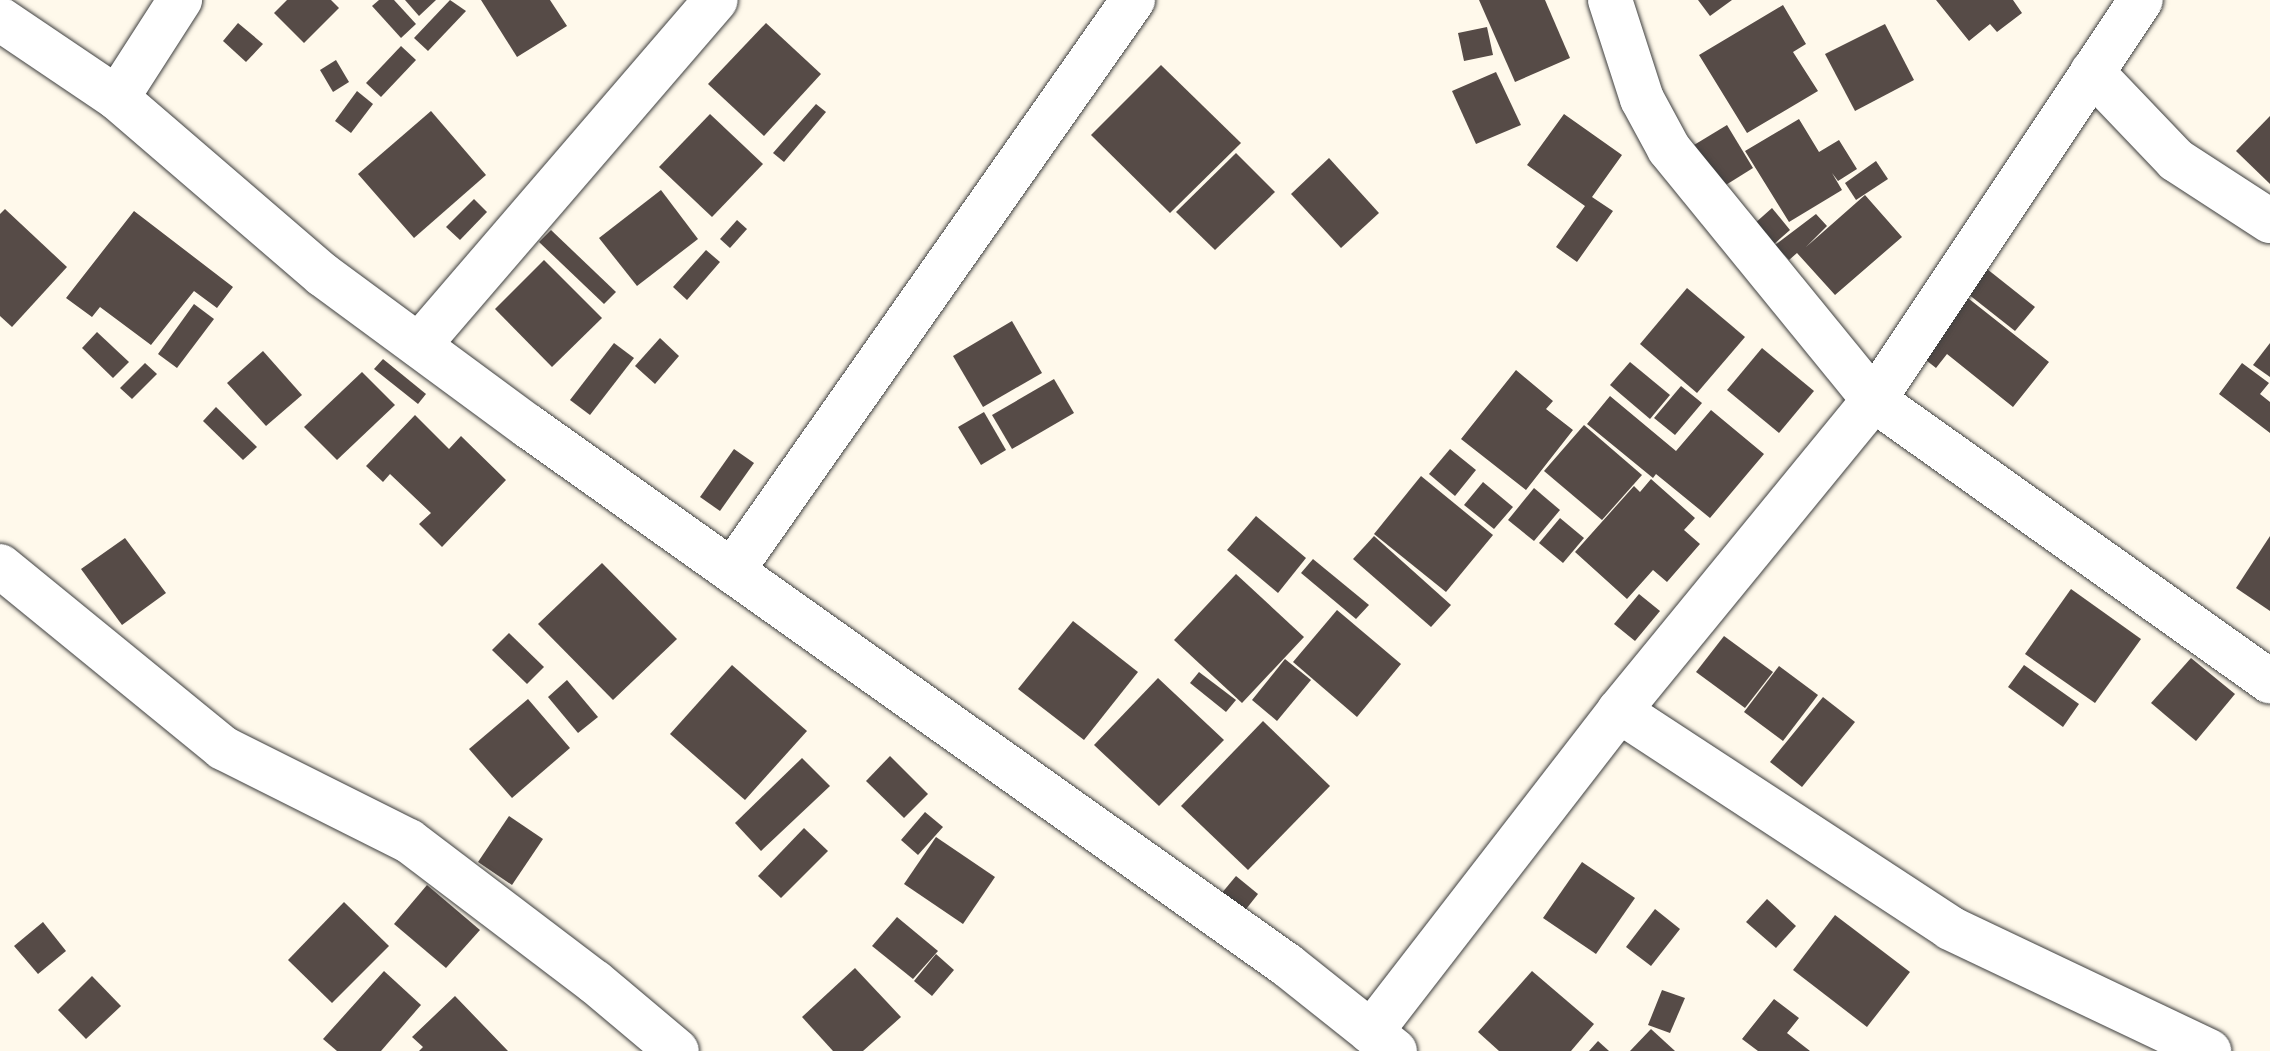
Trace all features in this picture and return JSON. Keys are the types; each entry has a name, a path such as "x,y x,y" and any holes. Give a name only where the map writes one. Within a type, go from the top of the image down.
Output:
{"street":[{"path":"117,98 180,0"},
{"path":"419,345 716,0"},
{"path":"732,571 1133,0"},
{"path":"1610,0 1642,99 1669,149 1874,400 2270,681"},
{"path":"0,19 117,98 323,275 732,571 1287,965 1383,1041 1619,711 1874,400 2141,0"},
{"path":"2092,72 2176,160 2270,221"},
{"path":"0,566 223,748 409,841 595,982 677,1051"},
{"path":"1619,711 1950,928 2209,1051"}],"building":[{"path":"287,0 331,0 339,8 304,43 274,13"},
{"path":"379,0 394,0 416,24 401,38 372,6"},
{"path":"405,0 436,0 419,16"},
{"path":"450,0 466,11 428,51 414,38"},
{"path":"481,0 550,0 567,26 517,57"},
{"path":"1479,0 1545,0 1570,58 1515,82"},
{"path":"1698,0 1732,0 1710,16"},
{"path":"1936,0 2013,0 2022,13 1997,32 1990,24 1969,41"},
{"path":"1783,5 1806,44 1793,52 1818,91 1747,133 1699,55"},
{"path":"238,23 263,44 246,62 223,41"},
{"path":"766,23 821,74 764,136 708,84"},
{"path":"1885,24 1914,80 1855,111 1825,54"},
{"path":"1487,27 1493,55 1464,61 1458,33"},
{"path":"401,46 416,60 381,97 366,83"},
{"path":"336,60 349,82 333,92 320,70"},
{"path":"1161,65 1241,143 1170,213 1091,135"},
{"path":"1496,72 1521,125 1476,144 1452,91"},
{"path":"357,91 373,104 351,133 335,121"},
{"path":"816,104 826,112 784,162 773,153"},
{"path":"431,111 486,175 414,238 358,174"},
{"path":"710,114 763,164 712,217 659,167"},
{"path":"1564,114 1622,155 1592,197 1613,211 1577,262 1556,247 1585,206 1527,165"},
{"path":"2270,116 2270,184 2236,151"},
{"path":"1799,119 1819,152 1839,140 1857,169 1838,181 1832,173 1842,190 1789,222 1745,151"},
{"path":"1727,125 1753,168 1721,188 1694,145"},
{"path":"1236,153 1275,192 1215,250 1176,212"},
{"path":"1329,158 1379,213 1341,248 1291,194"},
{"path":"1876,161 1888,179 1856,200 1845,183"},
{"path":"661,190 698,239 637,286 599,238"},
{"path":"1865,195 1902,237 1835,295 1797,253 1789,260 1775,245 1816,214 1827,226 1806,247"},
{"path":"474,199 487,212 460,240 446,227"},
{"path":"1772,208 1790,230 1773,245 1754,224"},
{"path":"5,209 67,267 12,327 0,316 0,214"},
{"path":"134,211 233,287 217,308 194,291 151,345 100,307 92,317 66,298"},
{"path":"737,220 747,229 730,248 720,239"},
{"path":"551,230 616,292 604,304 539,242"},
{"path":"706,250 720,262 687,300 673,287"},
{"path":"544,260 602,318 552,367 495,309"},
{"path":"1982,265 2035,307 2015,331 1963,290"},
{"path":"1687,288 1745,337 1697,393 1640,344"},
{"path":"1959,291 2049,362 2013,407 1947,354 1936,368 1912,349"},
{"path":"194,304 214,319 177,368 158,354"},
{"path":"1012,321 1042,373 983,407 953,356"},
{"path":"97,332 129,362 113,378 82,348"},
{"path":"660,338 679,356 655,384 635,366"},
{"path":"614,343 634,358 590,415 570,400"},
{"path":"2270,343 2270,377 2253,365"},
{"path":"1762,348 1814,391 1779,433 1727,390"},
{"path":"263,351 302,395 266,426 227,383"},
{"path":"383,359 426,394 418,404 374,369"},
{"path":"1630,362 1670,395 1650,419 1610,385"},
{"path":"145,363 157,374 132,399 120,388"},
{"path":"2242,363 2269,383 2260,394 2270,402 2270,433 2219,394"},
{"path":"1516,370 1553,401 1546,409 1573,430 1526,490 1461,439"},
{"path":"362,372 395,405 337,460 304,427"},
{"path":"1054,379 1074,413 1012,449 992,415"},
{"path":"1681,386 1702,403 1675,435 1654,418"},
{"path":"1610,396 1676,451 1711,410 1764,454 1710,518 1656,474 1653,478 1587,424"},
{"path":"216,407 257,447 243,460 203,421"},
{"path":"984,412 1006,450 981,465 958,427"},
{"path":"415,415 449,449 461,436 506,480 442,547 419,524 431,513 390,474 383,482 366,466"},
{"path":"1584,425 1642,475 1602,520 1544,471"},
{"path":"734,449 754,463 720,511 700,497"},
{"path":"1450,449 1476,470 1455,496 1429,474"},
{"path":"1421,476 1493,535 1446,592 1374,534"},
{"path":"1651,479 1695,518 1684,530 1700,544 1667,582 1653,570 1627,599 1575,552 1634,486 1640,492"},
{"path":"1483,482 1513,507 1494,529 1464,505"},
{"path":"1534,488 1560,510 1534,541 1508,520"},
{"path":"1256,516 1306,558 1278,593 1227,550"},
{"path":"1560,518 1584,538 1563,563 1539,543"},
{"path":"1374,536 1451,605 1431,627 1353,559"},
{"path":"2270,536 2270,611 2236,588"},
{"path":"125,538 166,593 122,625 81,569"},
{"path":"1313,559 1369,605 1356,619 1301,573"},
{"path":"602,563 677,639 613,700 538,624"},
{"path":"1236,574 1304,637 1242,703 1174,640"},
{"path":"2071,589 2141,639 2095,703 2025,654"},
{"path":"1639,594 1660,611 1635,641 1614,624"},
{"path":"1337,610 1401,664 1357,717 1293,662"},
{"path":"1073,621 1138,672 1084,740 1018,689"},
{"path":"509,633 544,667 527,684 492,650"},
{"path":"1724,636 1773,672 1745,708 1696,672"},
{"path":"2191,658 2235,694 2196,741 2151,703"},
{"path":"1285,659 1311,680 1277,721 1252,700"},
{"path":"732,665 807,731 745,800 670,734"},
{"path":"2024,665 2079,704 2063,727 2008,687"},
{"path":"1779,666 1818,695 1783,741 1744,712"},
{"path":"1199,672 1236,700 1226,712 1190,683"},
{"path":"1158,678 1224,740 1159,806 1094,745"},
{"path":"567,680 598,717 578,733 548,697"},
{"path":"1823,697 1855,722 1802,787 1770,762"},
{"path":"528,699 570,748 512,798 469,749"},
{"path":"1263,721 1330,786 1248,870 1181,806"},
{"path":"890,756 928,794 904,818 866,781"},
{"path":"802,758 830,786 761,851 735,823"},
{"path":"925,812 943,827 918,855 901,840"},
{"path":"509,816 543,839 512,885 478,862"},
{"path":"804,828 828,851 781,898 758,876"},
{"path":"936,837 995,877 963,924 904,884"},
{"path":"1582,862 1635,898 1596,954 1543,918"},
{"path":"1236,876 1258,894 1239,918 1216,900"},
{"path":"427,885 480,930 446,968 394,924"},
{"path":"1767,899 1796,926 1776,948 1746,922"},
{"path":"344,902 389,946 332,1003 288,960"},
{"path":"1655,909 1680,929 1651,966 1626,947"},
{"path":"1835,915 1910,972 1867,1027 1793,970"},
{"path":"897,917 938,951 913,979 872,946"},
{"path":"43,922 66,951 38,974 14,946"},
{"path":"936,954 954,970 932,996 914,981"},
{"path":"855,968 901,1017 863,1051 833,1051 802,1017"},
{"path":"384,971 421,1005 381,1051 337,1051 323,1039"},
{"path":"1532,971 1594,1024 1571,1051 1499,1051 1478,1032"},
{"path":"92,976 121,1006 86,1039 58,1010"},
{"path":"1662,990 1685,998 1670,1033 1648,1025"},
{"path":"455,996 508,1051 419,1051 423,1047 412,1037"},
{"path":"1774,999 1799,1018 1787,1033 1810,1051 1758,1051 1742,1039"},
{"path":"1651,1029 1675,1051 1630,1051"},
{"path":"1598,1041 1609,1051 1589,1051"}]}
